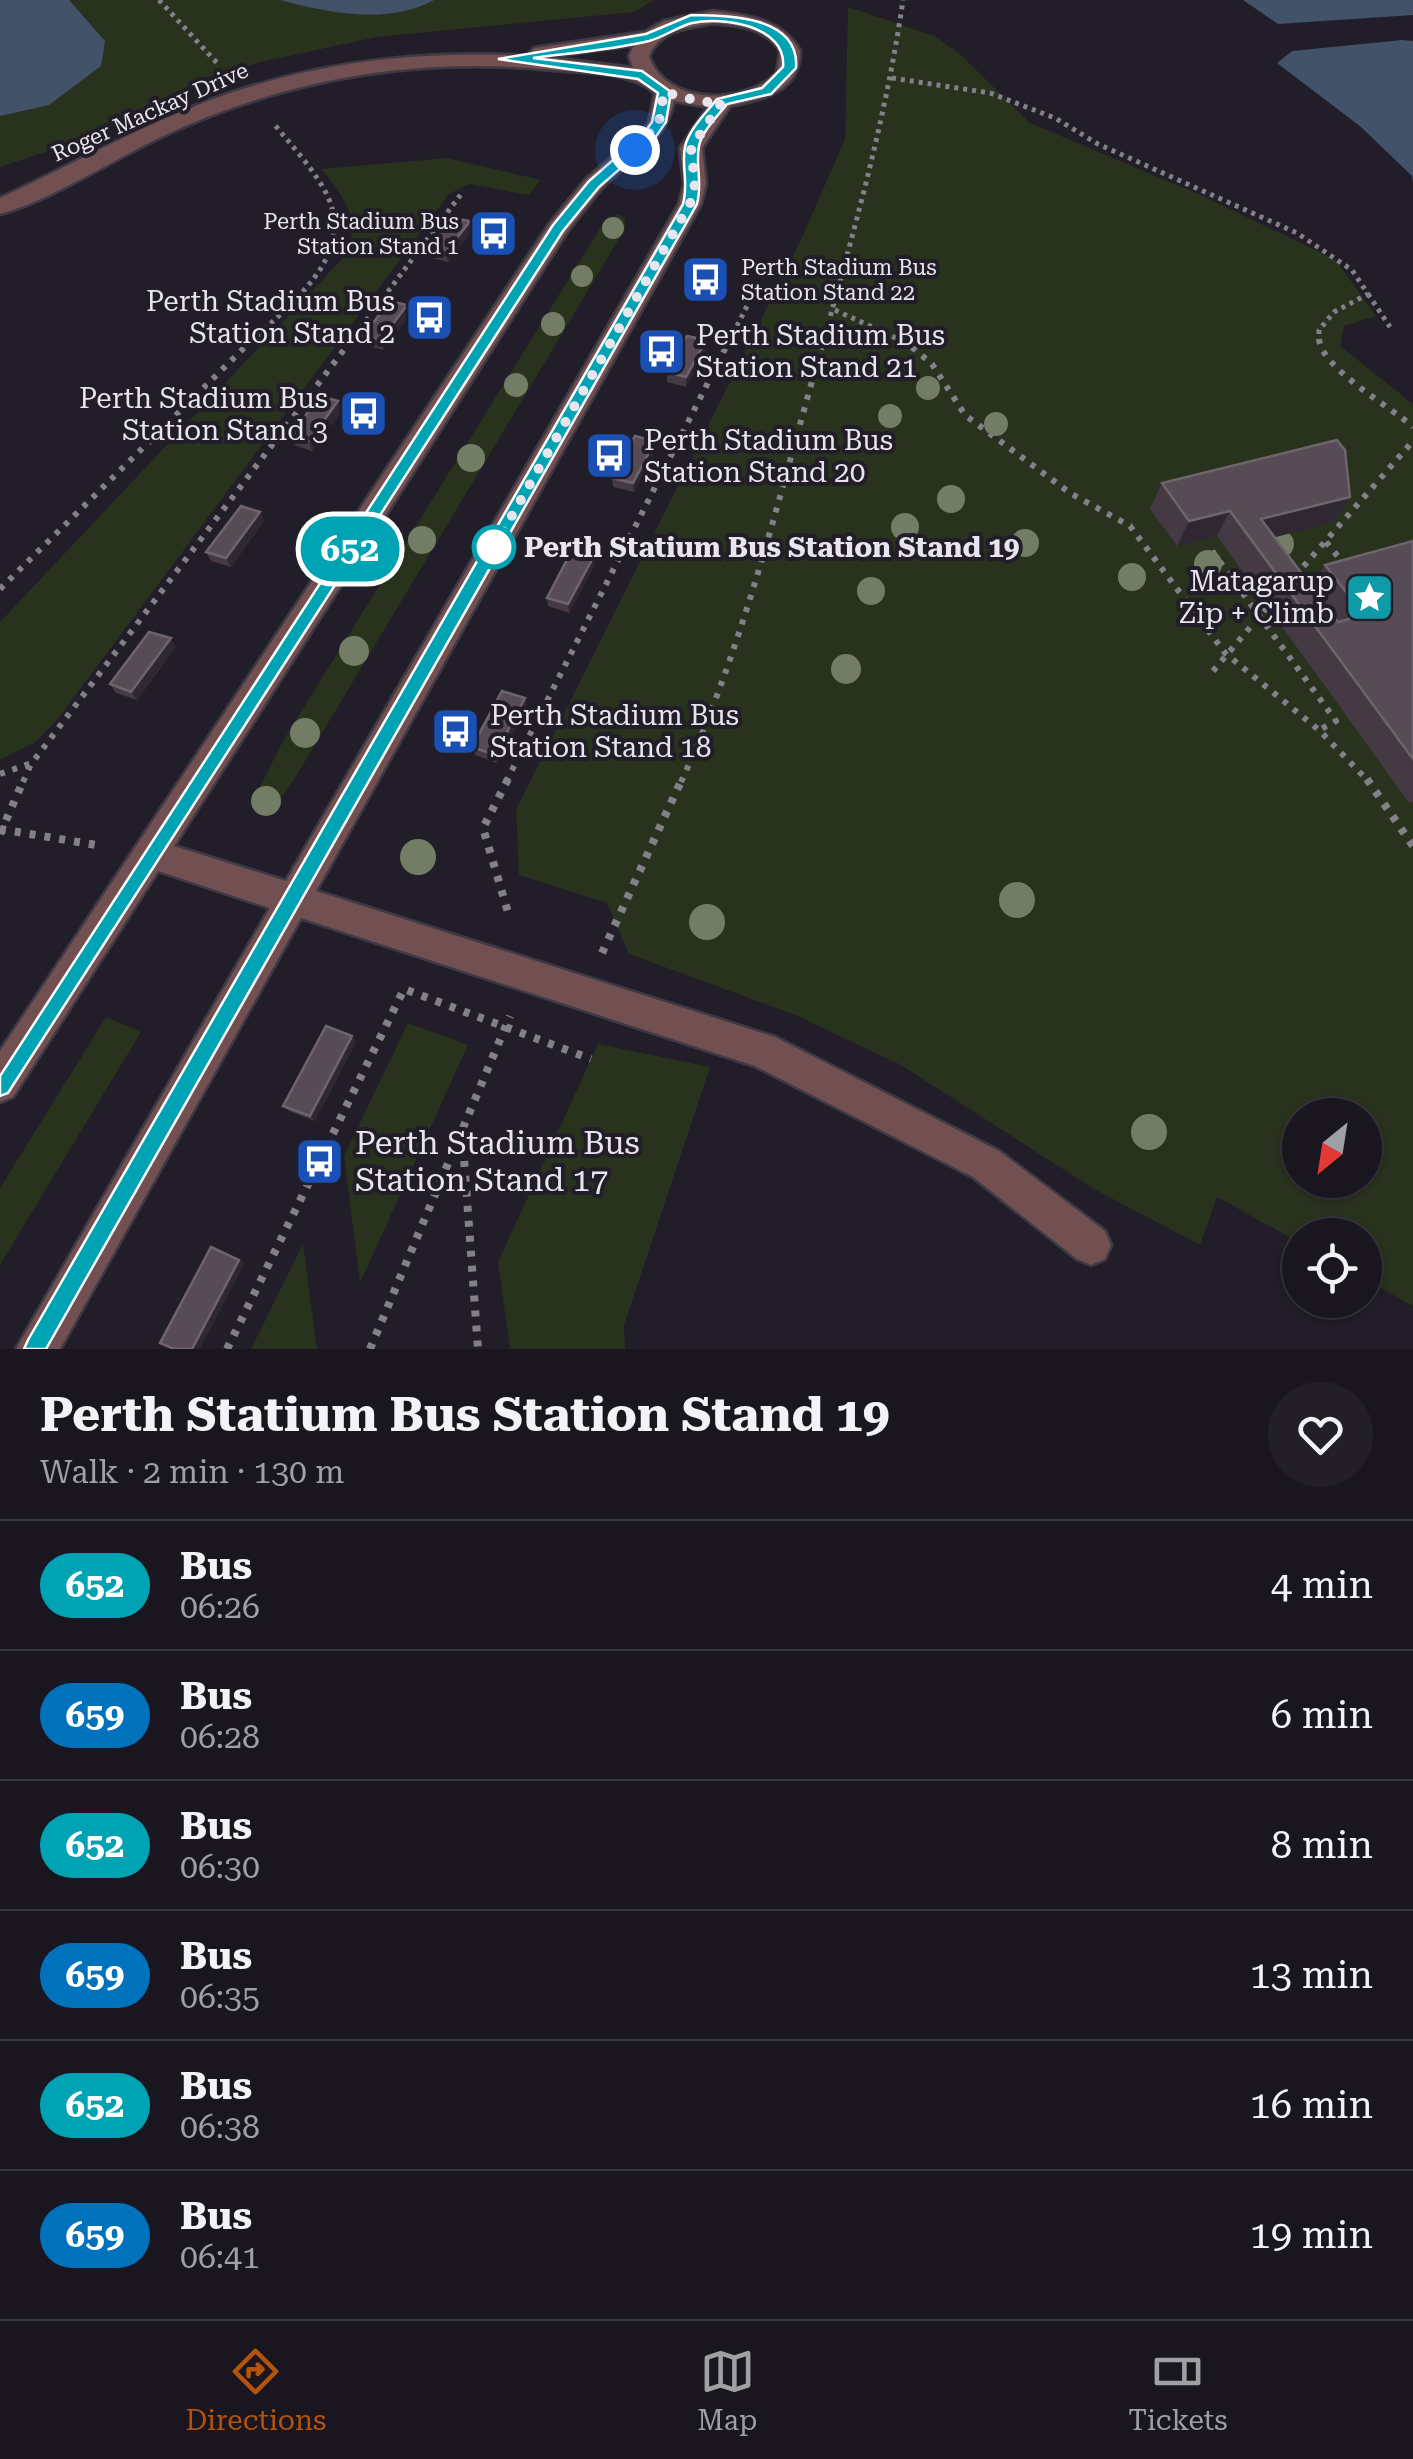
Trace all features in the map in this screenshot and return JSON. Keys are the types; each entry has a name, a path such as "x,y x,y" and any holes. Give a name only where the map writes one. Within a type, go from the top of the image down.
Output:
{"street":[{"path":"746,0 754,12 754,24"},
{"path":"696,10 754,24 785,43 791,56 790,68 766,91 722,102 702,102 653,84 504,59 648,37 696,10"},
{"path":"0,1084 558,228 594,184 650,135 659,122 653,84 637,62 639,49 648,37"},
{"name":"Roger Mackay Drive","path":"0,207 246,95 328,72 390,62 504,59"},
{"path":"37,1349 690,204 695,184 691,148 722,102"},
{"path":"152,854 762,1050 986,1164 1091,1246"}],"path":[{"path":"0,589 318,274 332,256 337,239 335,206 267,115 159,0"},
{"path":"583,992 705,729 727,670 835,310 892,78 904,0"},
{"path":"892,78 990,93 1056,118 1098,144 1297,233 1352,270 1390,327"},
{"path":"152,854 1,831 32,762 462,193"},
{"path":"370,1349 527,974 483,828 762,276"},
{"path":"1368,294 1340,305 1323,320 1319,346 1329,364 1413,427"},
{"path":"835,310 899,337 932,364 964,415 1070,493 1130,526 1225,654 1319,730 1362,772 1413,846"},
{"path":"1292,578 1413,441"},
{"path":"1326,542 1355,577"},
{"path":"1212,551 1336,721 1319,730"},
{"path":"1212,671 1274,598"},
{"path":"0,774 32,762"},
{"path":"227,1349 404,989 591,1060"},
{"path":"462,1130 478,1349"}],"green space":[{"path":"0,0 654,0 634,12 377,37 256,63 64,146 0,167"},
{"path":"848,7 934,36 960,54 1030,123 1203,196 1336,260 1376,316 1344,326 1340,346 1413,404 1413,1306 1382,1289 1382,1218 1282,1218 1282,1233 1217,1197 1200,1245 1094,1189 901,1065 795,1015 629,954 607,903 519,875 516,810 800,242 845,139"},
{"path":"447,158 541,180 529,195 469,184 449,194 57,720 34,743 0,760 0,622 342,259 349,246 352,222 344,200 321,169"},
{"path":"618,214 625,218 625,229 295,778 274,808 258,814 252,803 283,741 604,222"},
{"path":"106,1017 141,1032 0,1265 0,1188"},
{"path":"408,1023 468,1045 360,1283 344,1156"},
{"path":"598,1044 710,1067 624,1325 625,1349 510,1349 498,1262"},
{"path":"303,1244 317,1349 251,1349"}],"water":[{"path":"0,0 69,0 105,41 101,66 49,105 0,116"},
{"path":"280,0 434,0 398,12 358,14"},
{"path":"1243,0 1413,0 1413,15 1278,24"},
{"path":"1413,41 1413,183 1412,176 1361,127 1277,63 1292,51"}],"building":[{"path":"453,218 470,221 446,252 430,248"},
{"path":"390,301 407,305 381,340 363,336"},
{"path":"687,336 706,340 686,377 667,372"},
{"path":"320,396 338,401 309,441 290,436"},
{"path":"635,436 655,441 633,483 612,478"},
{"path":"1337,440 1345,450 1350,497 1261,519 1338,622 1364,615 1325,565 1413,541 1413,759 1230,511 1189,521 1162,483"},
{"path":"241,506 260,512 226,558 206,552"},
{"path":"572,550 594,556 568,604 547,598"},
{"path":"149,632 171,638 131,692 110,684"},
{"path":"502,691 525,698 495,755 472,747"},
{"path":"326,1026 352,1036 310,1116 283,1106"},
{"path":"211,1247 239,1260 192,1349 174,1349 160,1343"}],"bus line":[{"name":"652","path":"0,1084 558,228 594,184 635,150 659,122 664,92 642,75 504,59 648,37 691,19 734,19 772,32 785,43 791,56 790,68 781,81 766,91 722,102 696,137 691,148 695,184 690,204 37,1349"}],"place":[{"name":"Perth Stadium Bus Station Stand 1","path":"494,234"},
{"name":"Perth Stadium Bus Station Stand 22","path":"706,280"},
{"name":"Perth Stadium Bus Station Stand 2","path":"430,317"},
{"name":"Perth Stadium Bus Station Stand 21","path":"661,351"},
{"name":"Perth Stadium Bus Station Stand 3","path":"363,414"},
{"name":"Perth Stadium Bus Station Stand 20","path":"609,456"},
{"name":"Perth Statium Bus Station Stand 19","path":"494,547"},
{"name":"Matagarup Zip + Climb","path":"1369,597"},
{"name":"Perth Stadium Bus Station Stand 18","path":"455,731"},
{"name":"Perth Stadium Bus Station Stand 17","path":"320,1161"}],"route":[{"path":"494,547 690,204 695,184 691,148 722,102 702,102 664,92 659,122 635,150"}]}
